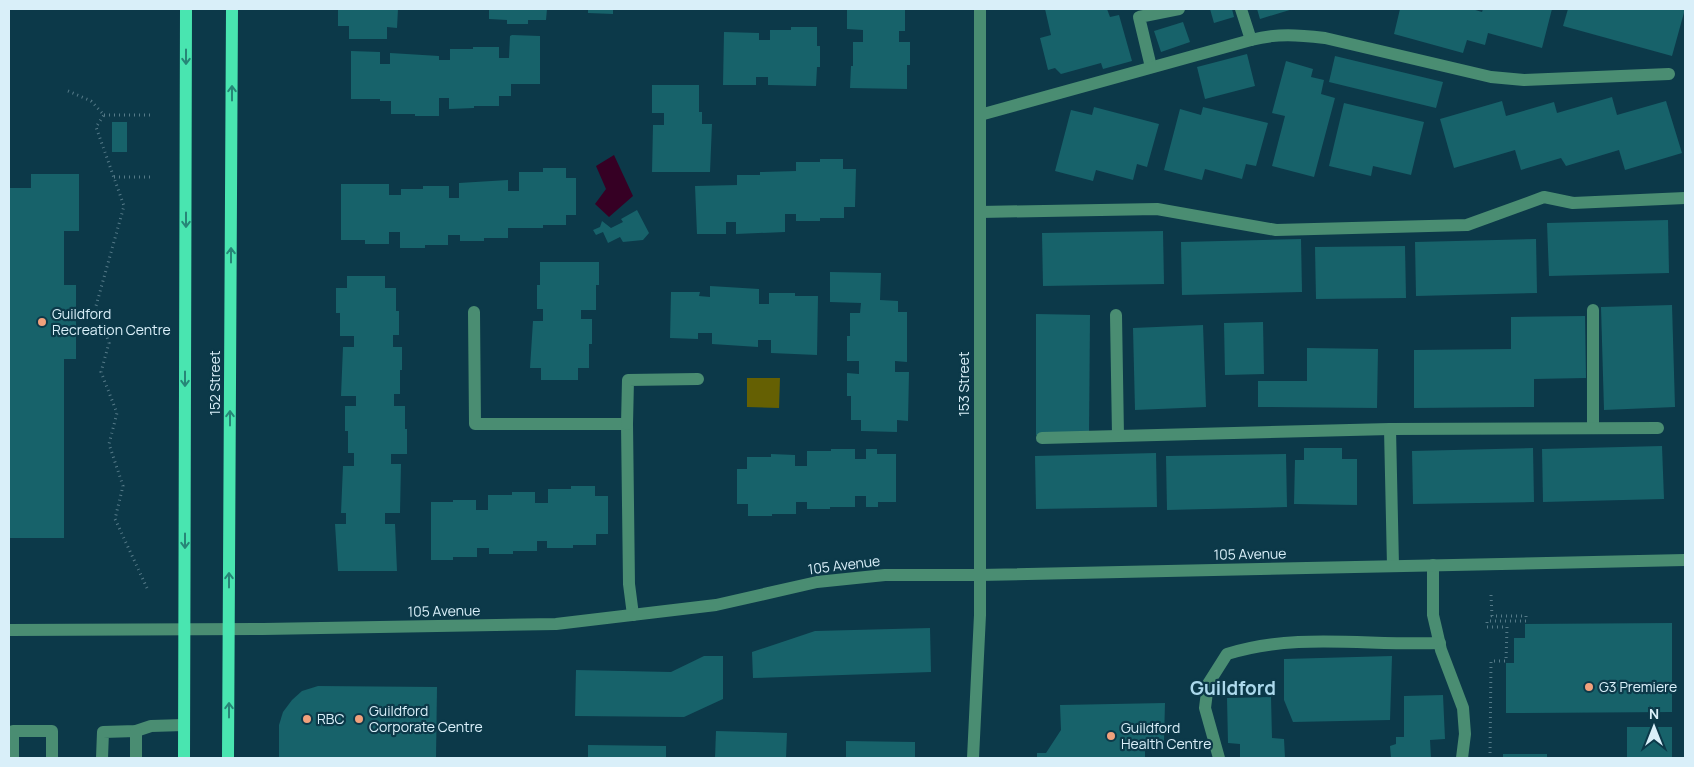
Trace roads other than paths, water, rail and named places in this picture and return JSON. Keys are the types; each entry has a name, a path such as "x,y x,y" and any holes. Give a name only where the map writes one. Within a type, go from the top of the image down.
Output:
{"main road":[{"path":"184,758 186,9"},
{"name":"152 Street","path":"228,758 232,9"}],"street":[{"name":"153 Street","path":"973,758 980,615 980,9"},
{"path":"1151,67 1139,18 1179,9"},
{"path":"1241,9 1251,40"},
{"path":"980,115 1278,34 1325,38 1491,77 1524,80 1669,74"},
{"path":"980,212 1157,209 1276,230 1467,225 1544,197 1574,203 1685,198"},
{"path":"1592,310 1593,428"},
{"path":"474,312 475,424 628,424"},
{"path":"1116,315 1118,436"},
{"path":"633,615 628,584 628,380 698,379"},
{"path":"1042,438 1390,429 1658,428"},
{"path":"1390,429 1393,566"},
{"name":"105 Avenue","path":"9,630 556,624 716,604 817,582 885,575 979,575 1685,560"},
{"path":"1434,565 1434,615 1440,643 1463,708 1465,734 1462,758"},
{"path":"1219,758 1205,708 1208,684 1227,654 1244,648 1291,641 1405,645 1440,643"},
{"path":"102,758 103,732 136,731 151,726 184,725"},
{"path":"13,758 13,731 52,731 52,758"},
{"path":"136,731 136,758"}],"place":[{"name":"Guildford Recreation Centre","path":"42,322"},
{"name":"G3 Premiere","path":"1589,687"},
{"name":"RBC","path":"307,719"},
{"name":"Guildford Corporate Centre","path":"359,719"},
{"name":"Guildford Health Centre","path":"1111,736"}],"district":[{"name":"Guildford","path":"1233,688"}]}
